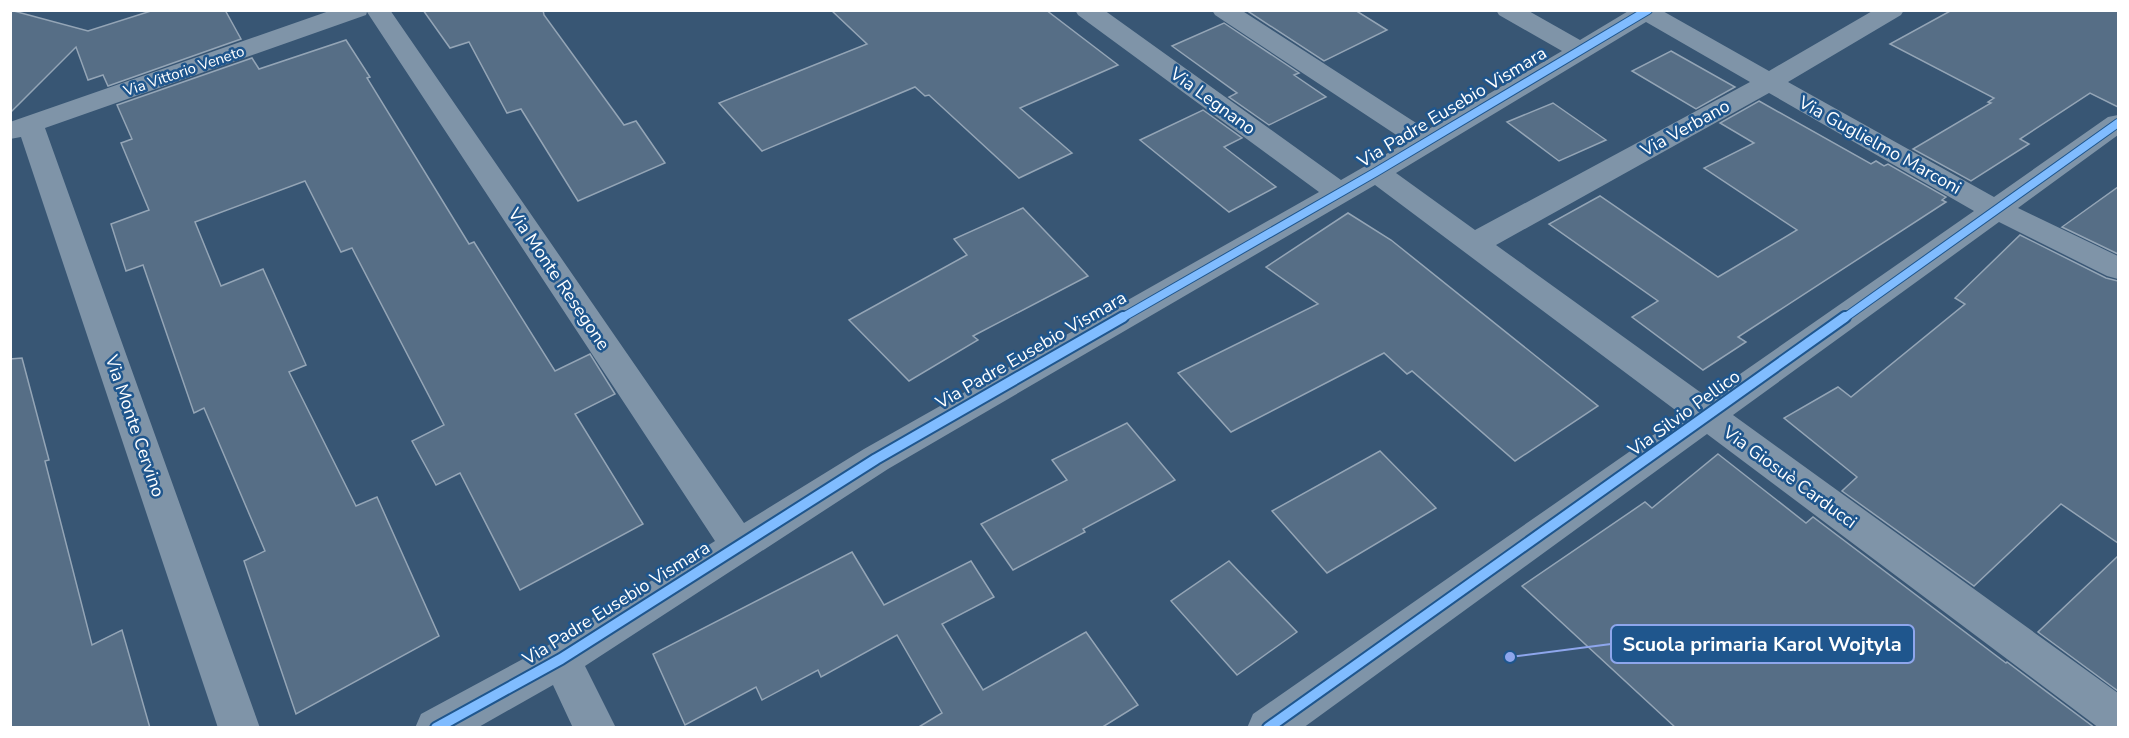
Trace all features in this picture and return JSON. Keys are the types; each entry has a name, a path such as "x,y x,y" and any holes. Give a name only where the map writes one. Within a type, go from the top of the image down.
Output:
{"street":[{"name":"Via Vittorio Veneto","path":"20,128 296,20 357,10"},
{"name":"Via Monte Resegone","path":"378,10 740,546"},
{"name":"Via Legnano","path":"1087,10 1338,192"},
{"path":"1224,10 1426,142"},
{"path":"1508,10 1579,50"},
{"name":"Via Verbano","path":"1475,243 1769,82 1892,10"},
{"name":"Via Padre Eusebio Vismara","path":"436,728 561,659 876,459 1376,172 1647,11"},
{"name":"Via Guglielmo Marconi","path":"1647,11 1997,209 2118,268"},
{"name":"Via Silvio Pellico","path":"1268,728 2118,123"},
{"name":"Via Monte Cervino","path":"20,128 239,728"},
{"name":"Via Giosuè Carducci","path":"1376,172 2118,717"},
{"path":"561,659 595,728"}],"building":[{"path":"10,10 88,31 154,10 225,10 241,39 108,86 103,75 88,80 76,47 10,113"},
{"path":"423,10 543,10 544,15 624,125 636,121 665,163 578,201 521,109 507,113 469,42 450,48"},
{"path":"831,10 1046,10 1118,65 1020,108 1072,153 1019,178 929,95 925,96 915,87 762,151 719,103 867,44"},
{"path":"1252,10 1355,10 1387,30 1324,61 1249,12"},
{"path":"1952,10 2118,10 2118,107 2090,93 2020,139 2029,144 1971,181 1913,149 1991,103 1988,102 1994,98 1890,44"},
{"path":"1224,23 1299,73 1294,75 1326,97 1269,125 1229,97 1237,93 1172,46"},
{"path":"346,40 469,244 474,242 555,371 590,354 615,394 575,414 643,524 520,590 460,473 436,485 412,441 444,425 352,248 341,252 305,181 195,222 221,286 263,269 306,365 289,372 356,506 377,497 439,636 296,714 244,561 265,551 204,408 194,413 143,265 126,271 111,224 149,210 121,143 132,139 117,105 252,58 259,69"},
{"path":"1671,51 1735,87 1696,109 1632,71"},
{"path":"1759,101 1871,164 1876,161 1884,166 1888,164 1946,197 1942,200 1946,202 1738,337 1746,342 1703,370 1632,317 1658,301 1549,224 1600,196 1718,277 1797,230 1704,168 1754,143 1720,123"},
{"path":"1553,103 1606,140 1559,161 1507,122"},
{"path":"1203,110 1242,138 1224,147 1276,187 1229,212 1140,140"},
{"path":"2118,187 2118,254 2062,227"},
{"path":"1023,208 1088,276 973,336 978,340 909,381 849,320 967,255 954,239"},
{"path":"1348,213 1391,240 1598,406 1515,461 1412,371 1407,374 1384,353 1231,432 1178,373 1318,304 1266,267"},
{"path":"2020,235 2106,278 2118,281 2118,543 2061,504 1974,586 1842,491 1857,477 1784,418 1838,387 1851,397 1965,304 1955,298"},
{"path":"22,358 49,460 45,461 92,645 122,630 150,728 10,728 10,359"},
{"path":"1127,423 1175,480 1083,529 1085,532 1013,570 981,524 1067,480 1052,460"},
{"path":"1380,451 1436,508 1327,573 1272,511"},
{"path":"1718,454 1806,523 1813,517 2095,728 1676,728 1522,586 1645,502 1652,508"},
{"path":"852,552 884,605 971,561 994,597 942,624 983,690 1086,632 1138,705 1101,728 917,728 942,713 897,635 821,677 818,670 762,700 756,687 685,725 653,654"},
{"path":"2118,556 2118,691 2038,632"},
{"path":"1229,561 1297,632 1237,675 1171,601"}],"cycle path":[{"path":"436,728 561,659 876,459 1376,172 1648,10"},
{"path":"1268,728 2118,123"}],"place":[{"name":"Scuola primaria Karol Wojtyla","path":"1510,657"}]}
